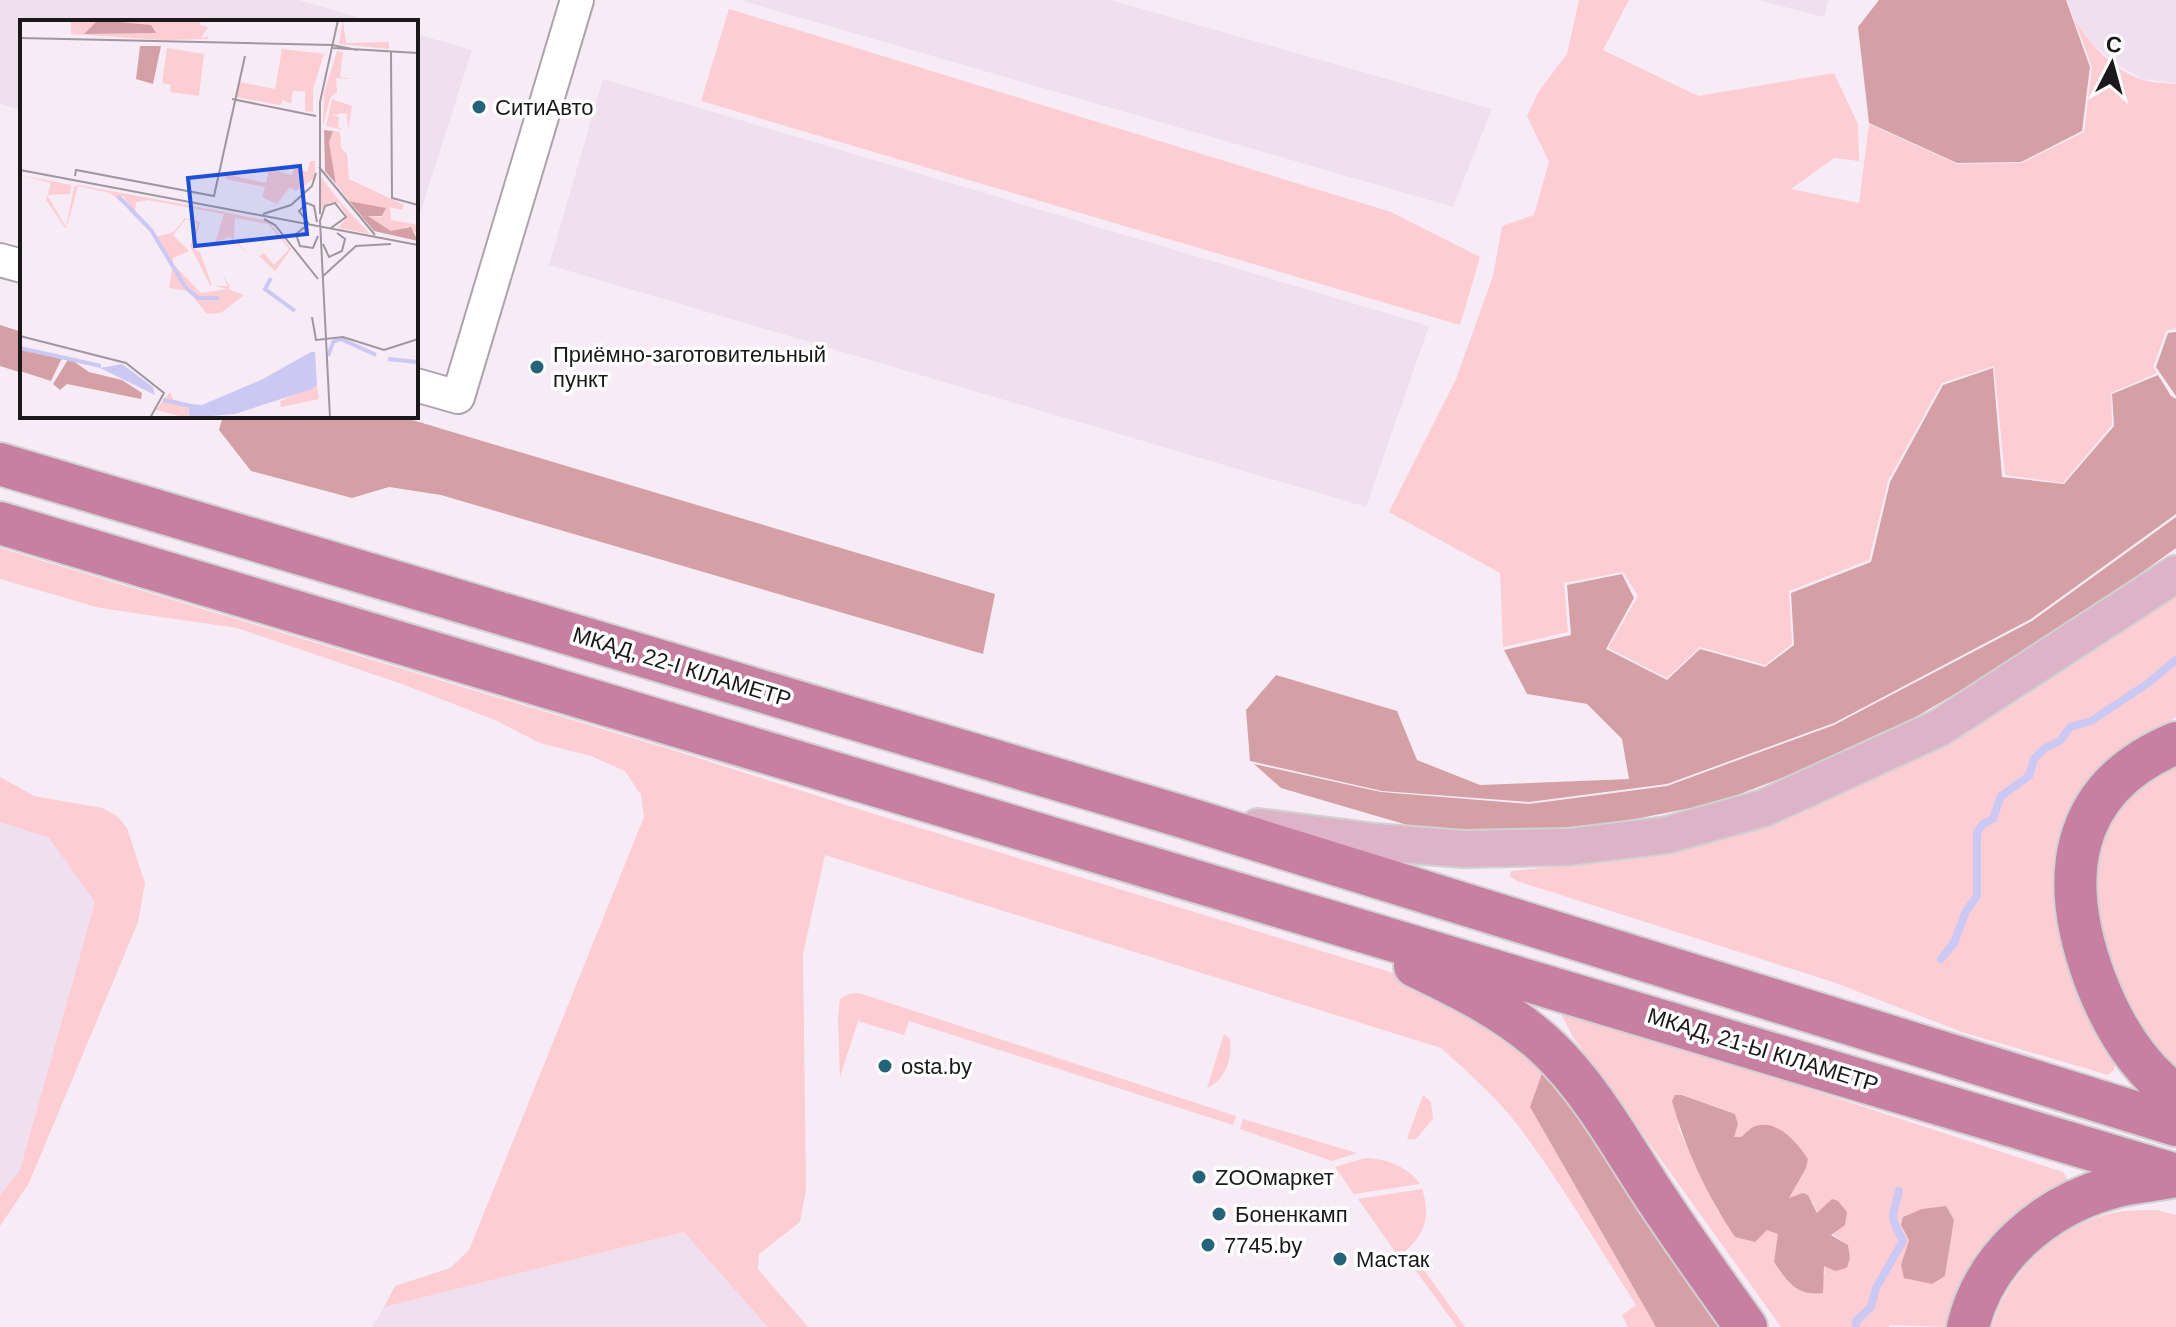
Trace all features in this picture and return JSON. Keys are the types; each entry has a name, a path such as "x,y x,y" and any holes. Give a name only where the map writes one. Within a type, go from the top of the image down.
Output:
{"highway":[{"name":"МКАД, 22-І КІЛАМЕТР","path":"0,464 1180,816 2176,1125"},
{"path":"0,523 1303,912 1458,987 1515,1022 1549,1048 1577,1081 1681,1237 1746,1327"},
{"path":"2176,743 2157,751 2106,792 2087,825 2075,870 2075,907 2086,954 2101,995 2124,1041 2155,1080 2176,1095"},
{"name":"МКАД, 21-Ы КІЛАМЕТР","path":"1303,912 2176,1176"},
{"path":"1968,1327 1973,1305 1991,1272 2021,1236 2065,1205 2111,1187 2176,1176"}],"main road":[{"path":"1180,816 1375,842 1463,849 1568,847 1667,835 1764,808 1939,728 2176,574"}],"street":[{"path":"418,386 458,397 577,0"},
{"path":"0,260 20,265"}],"shaded area":[{"path":"0,0 299,0 368,20 20,20 20,109 0,104"},
{"path":"740,0 1111,0 1492,109 1453,207"},
{"path":"1579,0 1629,0 1603,50 1698,96 1834,73 1858,124 1859,161 1834,158 1791,189 1859,203 1869,124 1957,164 2022,163 2084,132 2092,67 2073,16 2094,46 2122,70 2148,81 2176,84 2176,328 2166,331 2153,367 2157,373 2111,393 2112,425 2063,483 2005,475 1994,366 1942,383 1888,481 1869,560 1789,591 1792,644 1765,665 1700,647 1667,678 1608,648 1638,596 1623,572 1564,583 1568,632 1503,647 1500,573 1389,512 1456,379 1493,276 1502,226 1534,215 1549,162 1527,116 1539,91 1567,54"},
{"path":"1757,0 1828,0 1824,17"},
{"path":"1879,0 2066,0 2090,67 2082,131 2021,162 1957,163 1869,123 1858,27"},
{"path":"2067,0 2176,0 2176,83 2143,79 2116,64 2087,39"},
{"path":"729,9 1391,212 1480,257 1460,325 701,101"},
{"path":"418,35 472,50 418,220"},
{"path":"603,79 1429,326 1366,507 549,265"},
{"path":"0,325 20,331 20,372 0,366"},
{"path":"2176,332 2176,396 2156,367 2168,333"},
{"path":"1993,368 2002,477 2064,484 2114,426 2112,394 2158,375 2176,399 2176,514 2031,619 1834,723 1667,784 1529,802 1382,791 1250,761 1246,710 1276,675 1397,711 1417,760 1480,785 1629,779 1622,739 1587,704 1527,694 1504,650 1571,635 1567,585 1622,574 1634,598 1606,649 1667,680 1700,649 1765,667 1794,645 1791,593 1871,562 1890,482 1943,385"},
{"path":"222,418 406,418 995,594 983,654 441,495 389,487 352,498 251,471 219,430"},
{"path":"2176,517 2176,548 2081,616 1998,669 1907,722 1811,767 1716,803 1625,821 1549,830 1489,834 1421,829 1281,788 1254,764 1381,792 1529,804 1667,786 1834,725 2032,621"},
{"path":"0,548 679,752 1413,979 1547,1059 1530,1107 1656,1327 1628,1327 1622,1315 1636,1305 1550,1171 1502,1106 1441,1048 825,855 803,954 806,1190 800,1222 759,1254 758,1269 808,1327 768,1327 684,1232 384,1307 395,1286 450,1268 469,1250 644,817 641,795 625,771 591,756 540,743 495,720 402,684 237,628 100,608 0,579"},
{"path":"2176,589 2176,717 2133,745 2082,803 2115,1063 2114,1070 2108,1075 1962,1032 1833,982 1517,881 1510,876 1511,871 1633,859 1681,849 1839,795 2021,699"},
{"path":"2176,764 2176,1070 2142,1031 2127,1004 2091,896 2096,852 2109,823 2141,788"},
{"path":"0,777 34,796 102,808 117,816 127,828 145,883 138,922 29,1183 0,1226 0,1195 20,1170 95,902 49,838 0,822"},
{"path":"0,822 49,838 95,902 20,1170 0,1195"},
{"path":"859,993 1236,1116 1233,1125 909,1021 904,1035 858,1021 840,1077 840,999"},
{"path":"1560,1012 1717,1059 2063,1172 2068,1180 1953,1327 1781,1327 1573,1037","holes":["1683,1095 1735,1114 1738,1124 1733,1137 1741,1137 1793,1187 1788,1199 1813,1202 1826,1227 1848,1245 1850,1258 1847,1269 1824,1265 1825,1274 1774,1262 1779,1234 1718,1212 1679,1129 1675,1096","1954,1220 1945,1276 1901,1266 1909,1240 1901,1225"]},
{"path":"1224,1034 1230,1039 1229,1061 1219,1080 1207,1088"},
{"path":"1547,1059 1726,1327 1656,1327 1530,1107"},
{"path":"1423,1095 1431,1102 1433,1119 1416,1139 1407,1139"},
{"path":"1675,1095 1735,1114 1738,1124 1734,1137 1741,1137 1756,1126 1772,1126 1786,1134 1804,1153 1808,1159 1806,1168 1789,1198 1803,1193 1808,1195 1817,1213 1832,1199 1838,1201 1847,1212 1845,1225 1831,1235 1848,1245 1850,1258 1847,1268 1835,1271 1824,1266 1823,1293 1799,1290 1784,1276 1774,1262 1778,1234 1767,1230 1755,1242 1735,1237 1690,1154 1672,1101"},
{"path":"1243,1119 1357,1153 1332,1161 1240,1129"},
{"path":"1365,1158 1396,1165 1409,1172 1420,1184 1354,1194 1335,1167"},
{"path":"1422,1189 1426,1209 1423,1227 1414,1243 1398,1256 1358,1199"},
{"path":"1946,1206 1954,1220 1945,1276 1932,1284 1904,1278 1901,1265 1909,1240 1901,1225 1903,1217 1922,1209"},
{"path":"2157,1210 2176,1215 2176,1327 1992,1327 2009,1288 2037,1254 2054,1240 2092,1219 2113,1213"},
{"path":"685,1232 768,1327 372,1327 384,1307"},
{"path":"1414,1256 1465,1327 1457,1327 1408,1260"}],"waterway":[{"path":"1941,959 1954,943 1966,911 1977,896 1977,833 1983,824 1993,819 2001,796 2029,776 2034,759 2045,748 2060,741 2070,727 2091,721 2147,684 2176,660"},
{"path":"1856,1327 1856,1321 1871,1307 1876,1288 1903,1241 1893,1216 1899,1191"}],"place":[{"name":"СитиАвто","path":"479,107"},
{"name":"Приёмно-заготовительный пункт","path":"537,367"},
{"name":"osta.by","path":"885,1066"},
{"name":"ZOOмаркет","path":"1199,1177"},
{"name":"Боненкамп","path":"1219,1214"},
{"name":"7745.by","path":"1208,1245"},
{"name":"Мастак","path":"1340,1259"}]}
